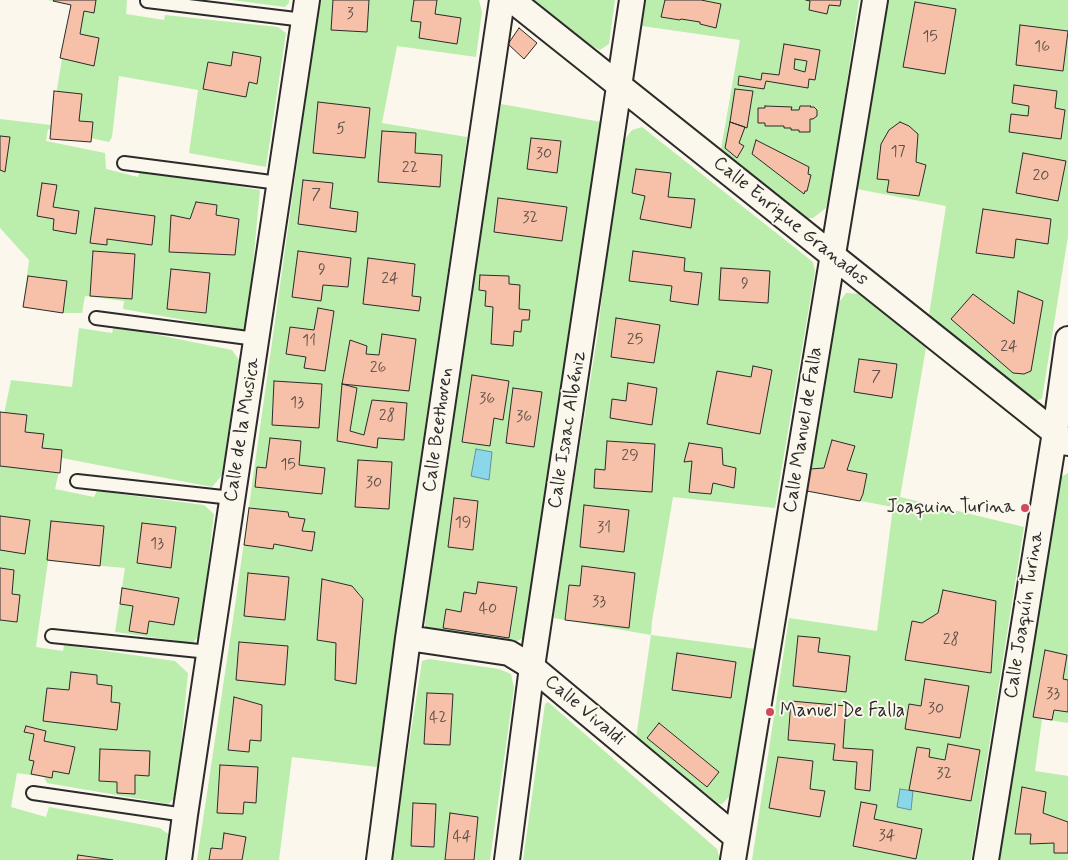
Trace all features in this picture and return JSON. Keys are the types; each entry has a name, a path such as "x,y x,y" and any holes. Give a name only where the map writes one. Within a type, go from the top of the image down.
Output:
{"street":[{"name":"Calle Beethoven","path":"379,860 408,638 502,0"},
{"name":"Calle Enrique Granados","path":"512,0 1061,437"},
{"name":"Calle Isaac Albéniz","path":"507,860 532,667 632,0"},
{"name":"Calle Manuel de Falla","path":"734,849 875,0"},
{"name":"Calle de la Musica","path":"180,860 185,815 305,10"},
{"name":"Calle Joaquín Turina","path":"986,860 1061,437 1068,339"},
{"name":"Calle Vivaldi","path":"408,638 509,653 532,667 734,849"}],"lane":[{"path":"147,2 305,10"},
{"path":"124,163 280,184"},
{"path":"96,318 256,339"},
{"path":"77,481 232,498"},
{"path":"52,636 209,652"},
{"path":"33,793 185,815"}],"green space":[{"path":"47,0 127,0 126,14 164,20 165,15 278,27 286,33 266,167 189,153 198,90 119,76 112,137 109,142 48,129 46,141 105,153 106,169 138,177 140,170 260,190 247,328 240,330 123,309 124,301 85,296 82,313 63,313 23,307 29,260 0,228 0,119 51,125 71,5"},
{"path":"232,0 289,0 289,3 285,7"},
{"path":"320,0 479,0 482,12 476,57 397,46 382,123 467,137 377,767 292,757 279,860 197,860 235,606"},
{"path":"533,0 615,0 609,44 600,50 576,38"},
{"path":"646,0 859,0 832,184 826,208 813,218 801,218 720,155 740,40 642,26"},
{"path":"884,0 1068,0 1068,236 1042,399 1035,401 1027,397 929,315 946,206 857,189"},
{"path":"501,104 601,122 529,622 525,637 517,641 494,644 434,634 425,627 477,249"},
{"path":"642,127 813,262 815,272 775,508 673,497 651,635 554,618 564,543 597,339 611,221 625,139 632,130"},
{"path":"846,293 862,294 926,348 900,497 1024,527 971,860 752,860 789,618 877,631 893,507 807,491 829,345 837,305"},
{"path":"114,326 232,350 239,360 222,475 212,487 62,458 55,489 94,497 97,491 204,505 214,514 200,634 193,643 115,632 125,568 48,561 36,647 63,651 64,645 175,661 188,673 176,797 168,804 47,783 44,777 17,773 11,807 46,817 49,807 160,828 171,836 167,860 0,860 0,434 11,380 72,387 79,328 112,333"},
{"path":"1068,473 1068,723 1042,719 1035,771 1068,776 1068,860 1000,860 1061,477"},
{"path":"651,635 756,649 733,793 722,804 708,803 636,738"},
{"path":"429,659 499,669 511,674 514,688 490,860 391,860 422,661"},
{"path":"548,702 717,849 720,860 523,860 545,704"}],"water":[{"path":"476,449 492,452 489,480 471,476"},
{"path":"900,789 913,791 911,810 897,807"}],"building":[{"path":"54,0 96,0 94,13 84,11 80,34 99,38 94,66 60,58 71,5"},
{"path":"333,0 369,0 367,32 331,30"},
{"path":"414,0 437,0 435,14 461,18 457,44 419,38 421,22 411,21"},
{"path":"665,0 701,0 721,4 716,28 700,24 700,22 661,17"},
{"path":"806,0 841,0 840,6 829,5 827,14 809,10 810,1"},
{"path":"915,2 956,9 945,74 903,67"},
{"path":"1020,25 1068,31 1063,71 1016,65"},
{"path":"519,28 537,43 524,59 508,44"},
{"path":"784,44 820,50 815,80 809,79 808,88 766,81 764,89 738,85 739,76 761,80 762,73 779,75","holes":["795,59 807,61 805,72 794,69"]},
{"path":"233,52 261,57 257,84 249,82 246,97 203,89 208,62 231,66"},
{"path":"1014,85 1057,91 1055,108 1065,110 1061,139 1009,132 1011,114 1028,116 1029,106 1012,103"},
{"path":"735,89 753,91 747,128 730,122"},
{"path":"54,91 82,94 79,121 93,122 91,142 50,139"},
{"path":"318,102 370,108 365,158 313,153"},
{"path":"765,106 792,107 791,110 799,110 800,106 811,106 817,110 817,116 810,119 810,132 799,132 799,130 784,128 784,126 765,126 765,123 758,123 758,108 765,108"},
{"path":"730,122 745,127 739,143 744,146 737,158 725,148"},
{"path":"900,122 909,126 918,134 916,162 926,165 919,196 887,192 889,180 877,179 881,144 889,130"},
{"path":"382,131 416,133 415,153 442,155 440,187 378,182"},
{"path":"0,136 10,137 5,172 0,170"},
{"path":"531,138 561,141 557,173 527,169"},
{"path":"756,140 809,167 808,174 811,175 807,191 804,194 752,154"},
{"path":"1023,153 1066,161 1058,201 1016,193"},
{"path":"636,169 671,173 668,197 695,199 691,228 640,219 645,196 632,193"},
{"path":"303,180 333,183 330,208 358,212 356,232 298,224"},
{"path":"42,183 57,185 53,207 79,211 76,234 53,230 54,219 37,216"},
{"path":"498,198 567,207 562,241 494,232"},
{"path":"196,202 217,205 216,215 239,219 235,255 169,252 171,215 190,219"},
{"path":"95,208 155,216 152,245 107,239 107,245 90,243"},
{"path":"983,209 1051,219 1048,244 1016,239 1014,258 976,253"},
{"path":"93,251 135,254 132,299 90,296"},
{"path":"298,251 351,258 348,287 323,285 321,301 292,297"},
{"path":"633,251 685,258 684,271 702,273 698,305 670,301 672,286 629,281"},
{"path":"368,258 415,264 412,296 421,297 419,311 363,304"},
{"path":"721,268 770,271 768,303 719,300"},
{"path":"171,269 210,273 206,313 167,309"},
{"path":"480,275 509,276 509,284 520,285 519,309 530,310 529,320 522,320 521,332 514,331 513,346 491,344 493,307 485,306 486,291 479,290"},
{"path":"28,276 67,281 63,313 23,307"},
{"path":"1018,291 1043,301 1031,371 1024,374 1013,373 951,319 973,294 1014,324"},
{"path":"318,308 334,311 325,371 304,368 306,357 286,354 290,327 314,330"},
{"path":"616,318 660,325 654,363 611,357"},
{"path":"382,334 416,339 409,391 342,384 350,340 367,346 366,354 379,355"},
{"path":"859,359 897,364 892,398 854,392"},
{"path":"753,366 772,370 760,434 707,424 717,371 751,377"},
{"path":"472,375 509,381 503,420 494,418 490,446 462,442"},
{"path":"274,381 322,384 319,428 272,425"},
{"path":"628,383 657,388 652,425 610,418 612,399 626,401"},
{"path":"342,384 357,388 350,431 364,435 372,400 407,403 404,440 378,438 377,448 337,441"},
{"path":"513,388 542,392 534,447 506,443"},
{"path":"0,412 27,415 25,432 44,434 42,448 62,450 60,473 0,466"},
{"path":"270,438 301,441 299,465 325,468 322,494 255,487 257,467 266,468"},
{"path":"832,440 855,446 847,470 867,474 860,501 807,491 810,469 824,468"},
{"path":"607,441 655,444 652,492 594,488 595,469 605,470"},
{"path":"689,443 722,448 723,465 736,468 734,488 713,483 711,494 689,492 692,461 684,462"},
{"path":"358,460 392,462 389,509 355,507"},
{"path":"454,498 478,501 473,550 448,547"},
{"path":"584,505 629,510 624,552 580,547"},
{"path":"249,508 288,512 289,517 305,519 302,531 315,532 312,551 274,544 273,549 244,545"},
{"path":"0,516 30,520 25,554 0,550"},
{"path":"51,521 104,526 100,566 47,560"},
{"path":"142,523 176,527 171,568 137,563"},
{"path":"582,566 635,573 629,628 565,620 569,585 580,586"},
{"path":"0,568 14,570 12,594 20,595 17,622 0,620"},
{"path":"248,573 289,577 285,620 244,616"},
{"path":"322,579 352,586 363,599 356,684 335,680 336,643 317,640"},
{"path":"478,582 517,587 509,638 443,628 446,609 461,612 464,592 476,594"},
{"path":"122,588 179,598 174,625 149,621 147,634 129,631 133,606 120,604"},
{"path":"943,590 996,601 991,673 905,660 912,621 922,623 938,613"},
{"path":"798,636 820,638 818,652 850,656 846,692 793,686"},
{"path":"239,642 288,646 285,685 236,680"},
{"path":"1045,650 1067,655 1063,679 1068,680 1068,712 1054,710 1052,720 1033,717"},
{"path":"677,653 736,662 731,698 672,690"},
{"path":"71,672 97,675 97,684 112,686 111,702 120,703 117,730 43,721 47,688 69,690"},
{"path":"925,679 969,686 960,738 905,729 909,704 921,706"},
{"path":"427,693 453,694 450,745 424,744"},
{"path":"234,697 262,705 261,741 250,740 249,752 228,750"},
{"path":"791,701 846,706 843,748 873,750 870,791 855,789 857,762 833,760 835,744 788,740"},
{"path":"659,723 719,772 707,787 647,738"},
{"path":"26,726 46,731 44,741 75,747 69,774 53,771 52,778 31,774 34,761 29,760 34,734 24,732"},
{"path":"948,744 980,750 971,801 909,790 917,747 930,749 929,757 945,760"},
{"path":"100,749 150,751 149,776 135,775 135,794 117,793 117,782 99,781"},
{"path":"778,757 813,761 810,789 825,791 820,817 769,808"},
{"path":"220,765 258,767 256,803 244,802 243,814 217,813"},
{"path":"1022,787 1046,792 1043,813 1068,822 1068,853 1054,853 1054,843 1030,844 1031,834 1015,834"},
{"path":"861,802 877,805 874,819 922,829 916,859 853,846"},
{"path":"413,803 436,804 434,847 411,846"},
{"path":"450,813 478,817 474,860 445,860"},
{"path":"224,833 246,837 242,860 209,860 211,848 222,849"},
{"path":"78,855 113,860 77,860"}],"place":[{"name":"Joaquin Turina","path":"1025,508"},
{"name":"Manuel De Falla","path":"770,712"}]}
